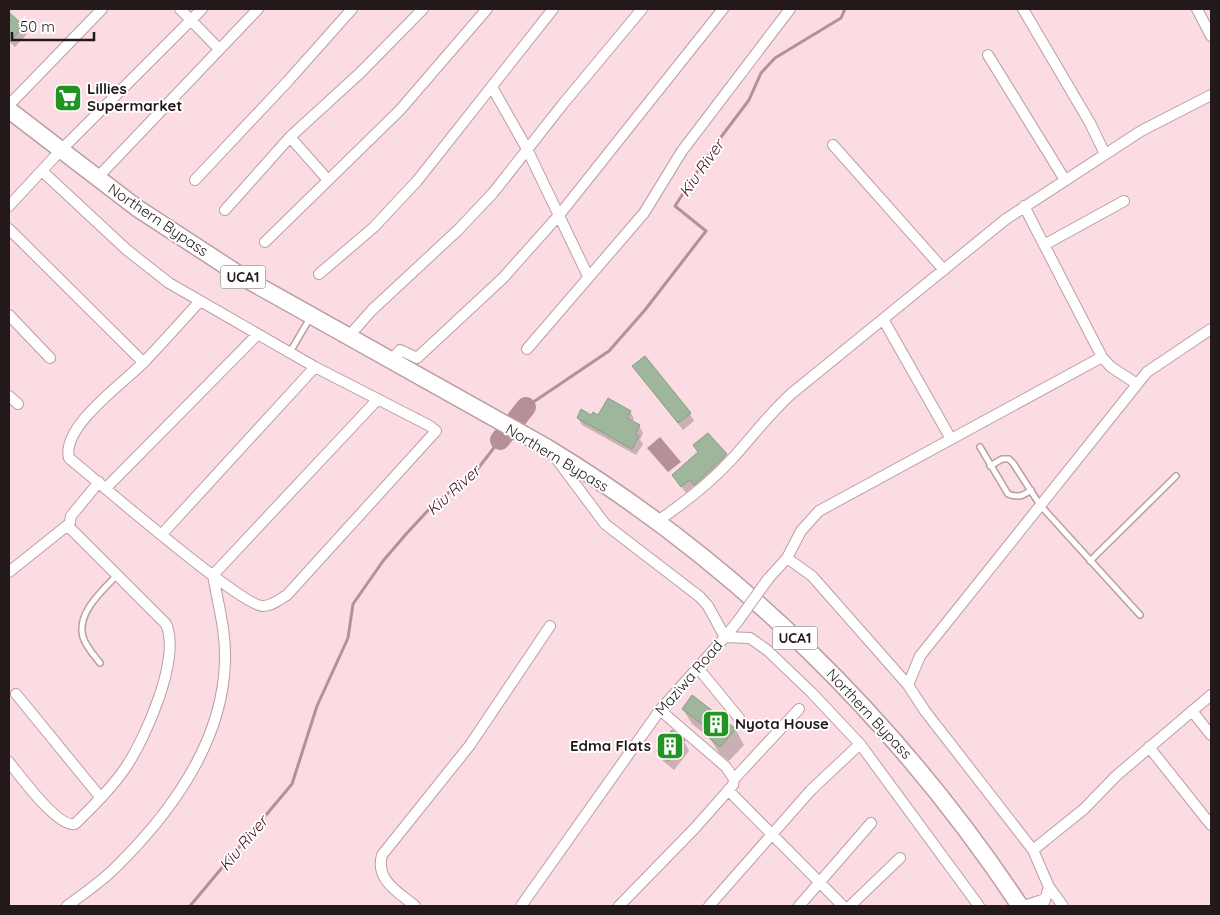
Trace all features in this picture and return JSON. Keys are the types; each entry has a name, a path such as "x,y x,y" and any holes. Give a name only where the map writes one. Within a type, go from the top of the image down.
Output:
{"main road":[{"name":"Northern Bypass","path":"9,110 60,151 174,232 246,278 311,316 494,420 551,450 656,522 737,585 778,621 872,714 901,746 1022,906"}],"street":[{"path":"9,105 102,9"},
{"path":"180,9 219,49"},
{"path":"9,206 60,151 202,9"},
{"path":"97,178 258,9"},
{"path":"195,180 288,81 352,9"},
{"path":"225,210 290,137 360,73 423,9"},
{"path":"265,242 400,110 487,9"},
{"path":"319,274 374,227 417,181 553,9"},
{"path":"348,337 372,310 458,230 493,193 642,9"},
{"path":"391,361 400,350 417,358 503,278 560,214 723,9"},
{"path":"527,349 588,276 644,214 682,151 790,9"},
{"path":"1023,9 1090,123 1105,154"},
{"path":"1197,9 1211,36"},
{"path":"988,55 1065,180"},
{"path":"492,87 527,149 560,214 588,276"},
{"path":"656,522 690,497 732,460 767,415 791,394 1024,206 1141,131 1211,95"},
{"path":"290,137 328,180"},
{"path":"832,145 944,270"},
{"path":"42,171 149,269 257,335 430,426 436,431 287,595 276,602 263,606 252,603 212,575 69,458 67,451 69,442 100,402 143,362 200,301"},
{"path":"1044,246 1124,202"},
{"path":"1024,206 1102,357 1111,368 1137,384"},
{"path":"9,229 143,362"},
{"path":"9,316 50,358"},
{"path":"883,319 951,439"},
{"path":"908,685 920,656 1137,384 1157,363 1211,329"},
{"path":"9,572 69,524 71,516 257,335"},
{"path":"724,637 768,579 787,558 801,531 819,511 1102,357"},
{"path":"162,534 315,367"},
{"path":"9,396 18,404"},
{"path":"212,575 378,399"},
{"name":"Maziwa Road","path":"521,906 660,710 724,637 708,606 700,597 605,524 551,450"},
{"path":"9,762 65,824 75,824 101,798 126,767 146,730 168,666 171,645 170,634 166,624 69,524"},
{"path":"787,558 812,576 908,685 925,711 1033,850 1049,887 1063,906"},
{"path":"67,906 114,870 151,830 170,807 203,748 219,704 225,662 222,618 212,575"},
{"path":"415,906 383,879 380,865 382,856 470,744 550,626"},
{"path":"724,637 750,638 766,650 812,693 860,744 979,906"},
{"path":"698,668 739,718"},
{"path":"16,694 101,798"},
{"path":"1033,850 1084,809 1148,747 1211,695"},
{"path":"619,906 695,828 728,790 734,779 799,709"},
{"path":"660,710 726,767 734,779"},
{"path":"1192,711 1211,735"},
{"path":"709,906 811,790 860,744"},
{"path":"1148,747 1211,825"},
{"path":"728,790 842,906"},
{"path":"799,906 871,823"},
{"path":"850,906 900,858"},
{"path":"1022,906 1044,902 1049,887"}],"lane":[{"path":"290,353 311,316"},
{"path":"980,447 1008,494 1016,497 1025,495 1031,490"},
{"path":"990,466 1002,459 1009,459 1040,505 1140,615"},
{"path":"1090,561 1176,476"},
{"path":"100,663 82,635 82,626 87,610 95,598 117,574"}],"shaded area":[{"path":"660,437 681,462 668,472 647,448"}],"building":[{"path":"9,12 24,26 9,43"},
{"path":"645,356 691,413 678,423 632,366"},
{"path":"608,398 631,411 627,418 640,425 635,434 639,436 632,449 577,418 581,409 591,415 593,412 598,415"},
{"path":"708,433 727,454 694,485 689,480 681,487 672,475 698,452 693,445"},
{"name":"Nyota House","path":"692,695 736,729 720,747 709,738 713,733 682,709"},
{"name":"Edma Flats","path":"672,730 685,740 668,761 656,751"}],"waterway":[{"name":"Kiu River","path":"526,407 609,351 645,310 706,231 675,206 712,149 749,100 761,73 775,58 841,18 845,9"},
{"name":"Kiu River","path":"500,440 526,407"},
{"name":"Kiu River","path":"190,906 292,784 317,706 348,638 353,604 383,561 407,533 433,505 476,471 500,440"}],"place":[{"name":"Lillies Supermarket","path":"68,98"},
{"name":"Nyota House","path":"716,724"},
{"name":"Edma Flats","path":"670,746"}]}
